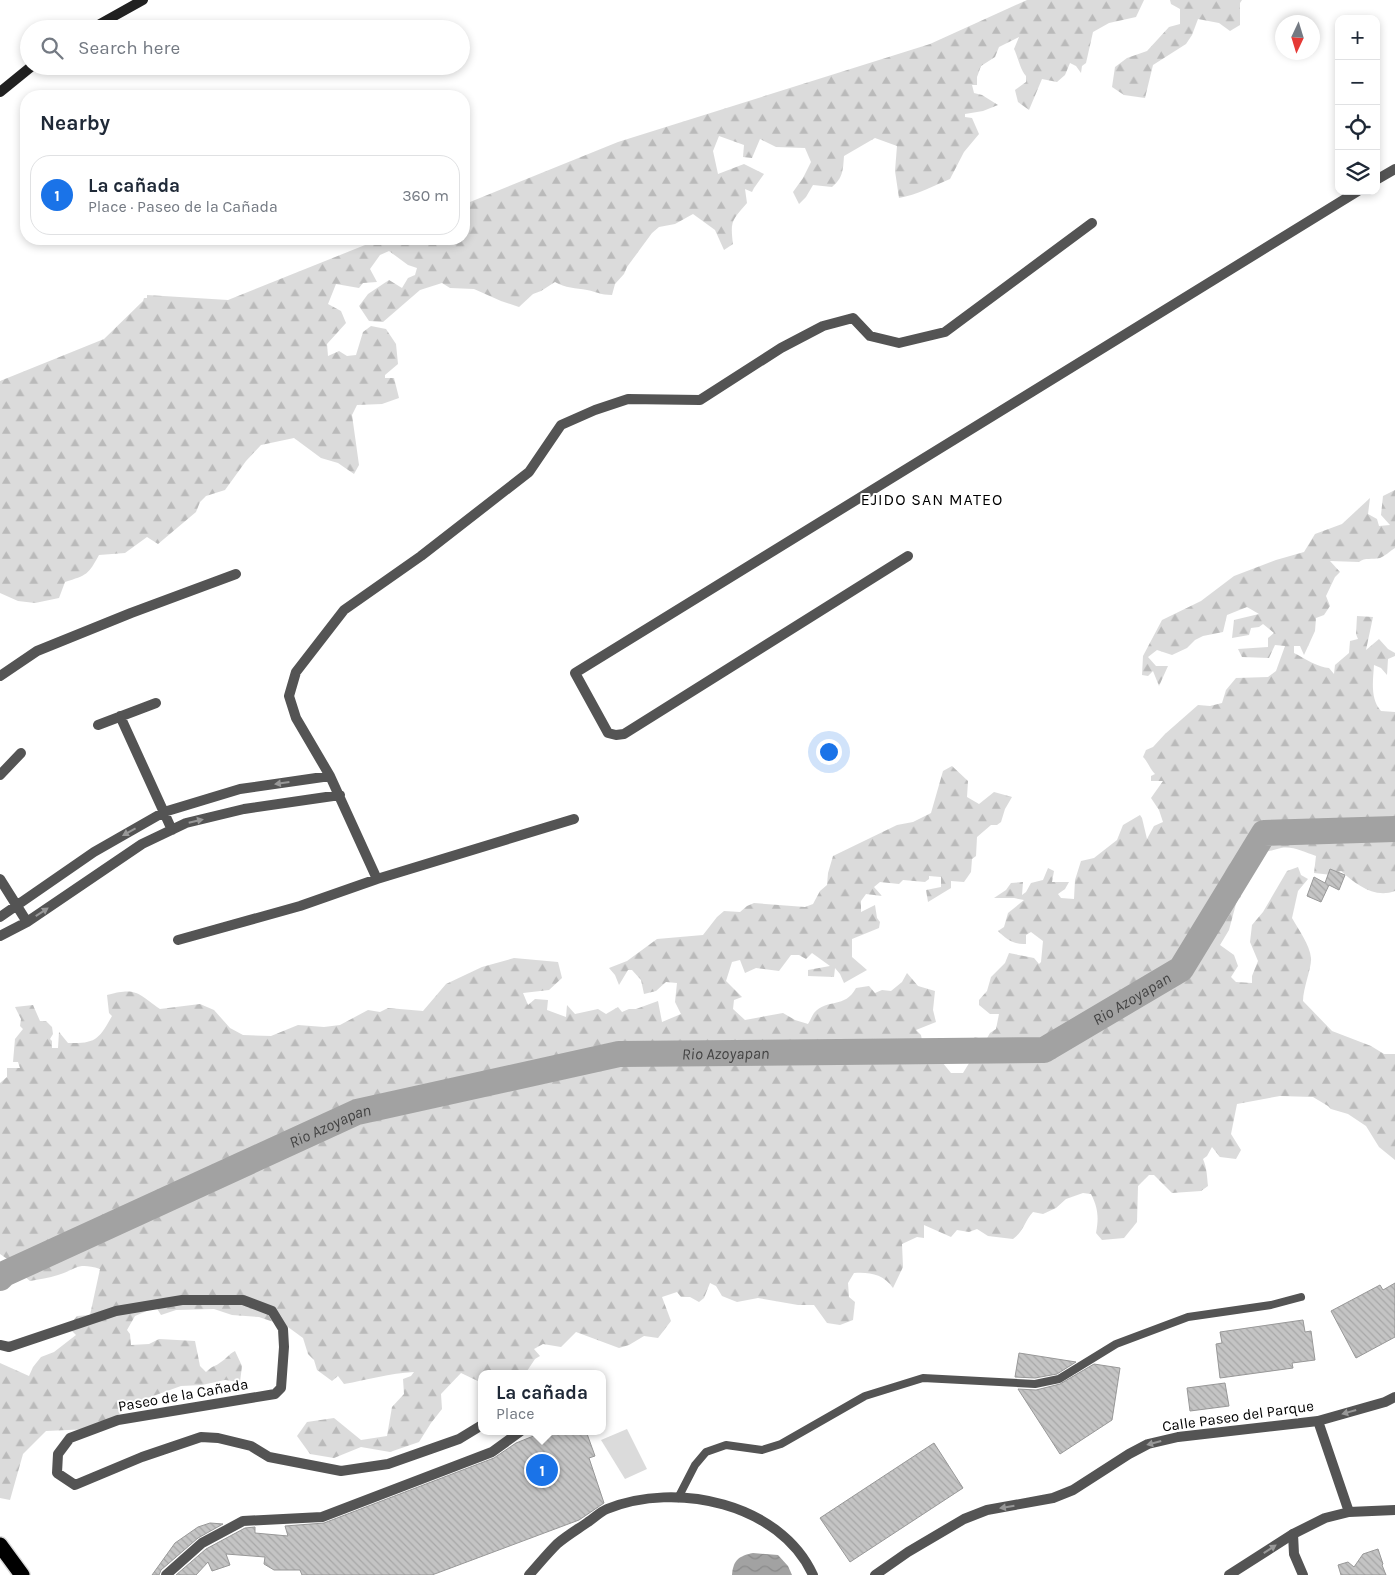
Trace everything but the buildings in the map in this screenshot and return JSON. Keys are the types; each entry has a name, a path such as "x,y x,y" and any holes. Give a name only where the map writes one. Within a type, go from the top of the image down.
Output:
{"highway":[{"path":"0,1545 22,1575"}],"main road":[{"path":"107,20 143,0"},
{"path":"0,92 21,75"}],"street":[{"path":"1380,178 1395,169"},
{"path":"908,556 624,734 616,736 608,733 575,673 1352,195"},
{"path":"377,879 340,795 296,718 289,696 296,672 344,610 421,556 529,472 561,424 628,399 700,400 781,348 824,326 853,318 870,336 899,343 945,332 1092,223"},
{"path":"0,676 37,651 131,613 236,574"},
{"path":"98,725 156,703"},
{"path":"120,716 172,830"},
{"path":"0,775 21,753"},
{"path":"0,917 94,852 164,812 240,789 330,776"},
{"path":"0,936 27,922 142,844 186,823 244,809 340,795"},
{"path":"178,940 300,906 377,879 574,819"},
{"path":"0,879 27,922"},
{"name":"Paseo de la Cañada","path":"0,1345 9,1347 116,1311 182,1300 243,1300 272,1311 283,1329 284,1346 281,1388 274,1394 118,1420 70,1438 58,1454 56,1473 75,1485 142,1457 201,1437 218,1438 250,1446 269,1457 341,1470 388,1464 459,1439 478,1427"},
{"name":"Calle Paseo del Parque","path":"876,1575 908,1552 964,1519 987,1510 1053,1498 1073,1490 1148,1444 1178,1437 1318,1421 1385,1402 1395,1397"},
{"path":"1318,1421 1349,1512"},
{"path":"166,1575 202,1543 243,1521 322,1517 492,1452 515,1435"},
{"path":"529,1575 558,1543 606,1510 646,1499 678,1498 716,1502 751,1515 778,1532 794,1546 806,1561 813,1575"},
{"path":"1229,1575 1293,1534 1325,1518 1349,1512 1395,1510"},
{"path":"1293,1534 1294,1554 1303,1575"}],"lane":[{"path":"678,1498 695,1465 706,1452 726,1445 762,1450 780,1444 865,1396 923,1378 1034,1384 1059,1379 1116,1344 1188,1318 1271,1305 1301,1297"}],"green space":[{"path":"1027,0 1144,0 1136,17 1109,23 1093,32 1086,63 1082,66 1081,73 1076,66 1070,63 1065,75 1057,82 1042,79 1029,110 1018,102 1015,90 1026,82 1026,76 1014,49 1019,37 999,47 995,57 981,66 977,77 977,85 972,85 974,93 982,95 998,105 983,111 965,114 965,117 972,118 979,134 964,152 950,179 912,195 899,198 895,171 897,146 875,138 844,156 842,173 832,187 813,185 799,204 793,192 811,162 805,148 776,147 760,139 752,158 743,157 744,145 719,136 713,151 718,174 744,164 764,174 752,192 745,189 747,203 738,213 732,225 733,244 724,250 715,230 693,214 675,224 659,227 652,233 615,284 612,295 567,287 555,282 533,294 519,307 474,289 450,288 442,283 420,290 383,322 369,321 359,306 368,294 389,280 402,288 408,278 415,275 417,268 408,265 389,251 380,255 370,269 377,282 363,283 359,288 336,284 328,304 341,311 346,323 327,344 328,356 339,351 347,356 356,355 363,332 371,326 386,329 396,344 398,364 385,375 385,378 394,378 399,398 382,404 357,405 352,415 359,465 354,474 338,463 321,458 294,438 261,445 246,461 225,490 206,496 200,502 196,512 158,544 147,537 125,553 99,555 86,573 65,582 59,598 35,603 18,601 0,593 0,381 104,339 144,298 147,298 147,295 228,300 365,245 470,245 470,202 618,142 930,44"},
{"path":"1170,0 1242,0 1240,3 1240,25 1230,31 1219,23 1198,19 1192,35 1186,44 1153,65 1145,98 1124,95 1112,87 1115,67 1127,58 1147,51 1169,27 1180,24 1180,9 1171,4"},
{"path":"1395,490 1395,548 1380,558 1366,559 1359,562 1330,561 1340,572 1335,577 1326,596 1330,606 1324,615 1316,618 1315,631 1304,655 1300,646 1294,646 1294,653 1316,665 1329,668 1334,674 1335,665 1349,653 1350,641 1358,639 1356,634 1357,616 1373,617 1366,650 1379,639 1388,649 1395,653 1395,656 1388,659 1387,675 1381,668 1374,665 1373,683 1375,701 1381,711 1395,712 1395,891 1387,893 1373,892 1359,885 1341,871 1332,875 1314,873 1316,856 1294,849 1281,848 1257,852 1257,859 1254,865 1247,849 1238,873 1248,879 1241,891 1241,897 1237,900 1229,930 1220,945 1234,955 1238,966 1231,977 1236,982 1252,983 1252,976 1258,961 1250,942 1252,925 1263,912 1287,871 1298,867 1301,875 1308,879 1298,891 1292,918 1306,943 1311,958 1303,1001 1332,1031 1371,1046 1384,1054 1395,1054 1395,1160 1379,1147 1366,1126 1348,1114 1331,1109 1313,1097 1280,1096 1237,1104 1231,1134 1241,1150 1236,1159 1220,1157 1212,1147 1203,1159 1208,1186 1201,1191 1172,1193 1154,1175 1149,1175 1138,1186 1137,1222 1124,1238 1102,1240 1096,1233 1097,1213 1091,1194 1083,1193 1066,1199 1056,1208 1043,1214 1033,1212 1020,1233 1013,1239 988,1236 977,1229 969,1232 957,1230 951,1237 924,1225 924,1238 917,1237 902,1244 903,1267 893,1288 889,1283 876,1275 854,1273 848,1283 849,1297 855,1302 853,1320 840,1325 827,1323 814,1305 798,1305 758,1298 737,1302 722,1296 716,1286 710,1283 704,1298 699,1302 690,1297 681,1297 677,1292 662,1297 671,1321 658,1338 644,1336 629,1345 619,1348 576,1332 561,1347 543,1344 534,1349 540,1356 535,1359 528,1370 478,1370 478,1381 461,1373 441,1394 442,1409 419,1442 390,1452 361,1447 334,1458 310,1454 297,1436 307,1422 334,1418 361,1440 387,1436 392,1407 404,1394 403,1379 411,1376 414,1372 387,1375 344,1384 338,1376 332,1381 317,1370 314,1360 308,1354 303,1338 288,1327 259,1317 232,1315 214,1309 176,1310 161,1315 156,1307 135,1316 127,1330 130,1334 131,1345 149,1344 159,1339 195,1341 200,1366 206,1372 235,1351 242,1366 240,1382 225,1380 202,1385 181,1386 128,1405 118,1415 90,1429 46,1431 23,1454 10,1500 0,1498 0,1363 29,1376 41,1357 54,1352 76,1335 68,1327 77,1316 90,1315 100,1269 82,1266 55,1276 30,1281 16,1265 0,1254 0,1083 7,1077 7,1068 20,1068 18,1062 13,1062 15,1039 23,1029 20,1026 21,1019 15,1007 33,1005 40,1021 46,1021 52,1027 53,1034 50,1039 52,1041 52,1048 58,1048 59,1032 68,1043 91,1041 100,1035 112,1016 109,1013 107,995 125,992 141,995 160,1009 200,1004 214,1010 230,1028 243,1035 271,1036 298,1025 324,1027 340,1025 368,1010 380,1012 388,1008 423,1011 446,984 482,967 514,958 558,962 562,978 549,990 523,993 528,1005 535,999 548,1000 547,1010 566,1017 567,1005 575,1014 598,1009 606,1014 618,1007 622,1012 658,1001 662,1022 681,1014 675,1002 677,983 666,982 656,991 644,994 641,980 632,970 628,970 619,985 615,975 609,968 627,961 657,939 703,935 724,911 740,912 754,903 805,907 813,904 820,891 827,885 833,856 897,825 913,822 931,813 943,771 952,766 968,781 967,797 979,804 994,792 1012,797 1005,809 1001,822 997,825 991,825 977,837 976,856 972,859 971,872 964,882 951,881 951,888 928,902 926,890 941,887 941,877 929,876 929,879 925,882 903,880 899,884 880,882 874,887 882,896 866,894 861,901 861,912 875,905 877,918 880,922 879,928 852,939 852,957 867,970 844,983 835,968 834,977 808,976 808,970 830,966 812,953 806,959 799,955 791,955 779,971 756,968 745,973 740,960 732,962 726,981 742,997 734,1000 733,1009 745,1020 783,1013 795,1020 808,1024 819,1008 847,999 856,988 869,986 875,993 882,990 891,991 902,982 907,973 918,986 935,991 933,1010 936,1022 916,1030 921,1035 924,1051 938,1057 951,1073 963,1073 974,1055 968,1043 975,1037 986,1040 990,1033 996,1029 999,1014 990,1014 979,1005 979,1000 987,991 991,977 1005,963 1009,953 1034,958 1039,964 1041,962 1043,941 1031,932 1026,935 1026,944 1018,944 1010,941 998,931 1004,927 1008,913 1024,900 994,898 1006,890 1011,883 1023,882 1022,895 1031,883 1043,880 1048,868 1054,871 1052,882 1069,882 1065,889 1058,894 1061,898 1074,899 1075,880 1081,861 1094,858 1117,840 1123,825 1140,815 1147,839 1154,826 1163,822 1159,810 1151,798 1163,781 1151,781 1151,776 1155,774 1143,757 1146,750 1153,747 1198,705 1210,706 1222,703 1226,690 1236,678 1268,677 1276,671 1285,646 1275,645 1269,658 1242,657 1238,649 1268,647 1268,638 1274,633 1263,624 1259,627 1251,628 1249,635 1232,638 1234,620 1259,614 1247,607 1227,615 1223,632 1203,636 1195,640 1187,648 1172,655 1157,650 1148,657 1156,666 1168,666 1159,686 1153,671 1148,676 1142,675 1143,656 1162,620 1201,601 1234,576 1276,560 1304,552 1315,534 1342,524 1370,498 1368,514 1377,519 1379,526 1390,525 1381,515 1383,496"},
{"path":"627,1429 647,1469 625,1479 601,1440"}],"water":[{"path":"753,1553 778,1555 788,1566 792,1575 732,1575 735,1562"}],"waterway":[{"name":"Rio Azoyapan","path":"0,1278 4,1274 357,1112 619,1054 1044,1050 1181,969 1264,833 1395,829"}],"place":[{"name":"La cañada","path":"542,1470"}],"district":[{"name":"EJIDO SAN MATEO","path":"932,499"}]}
